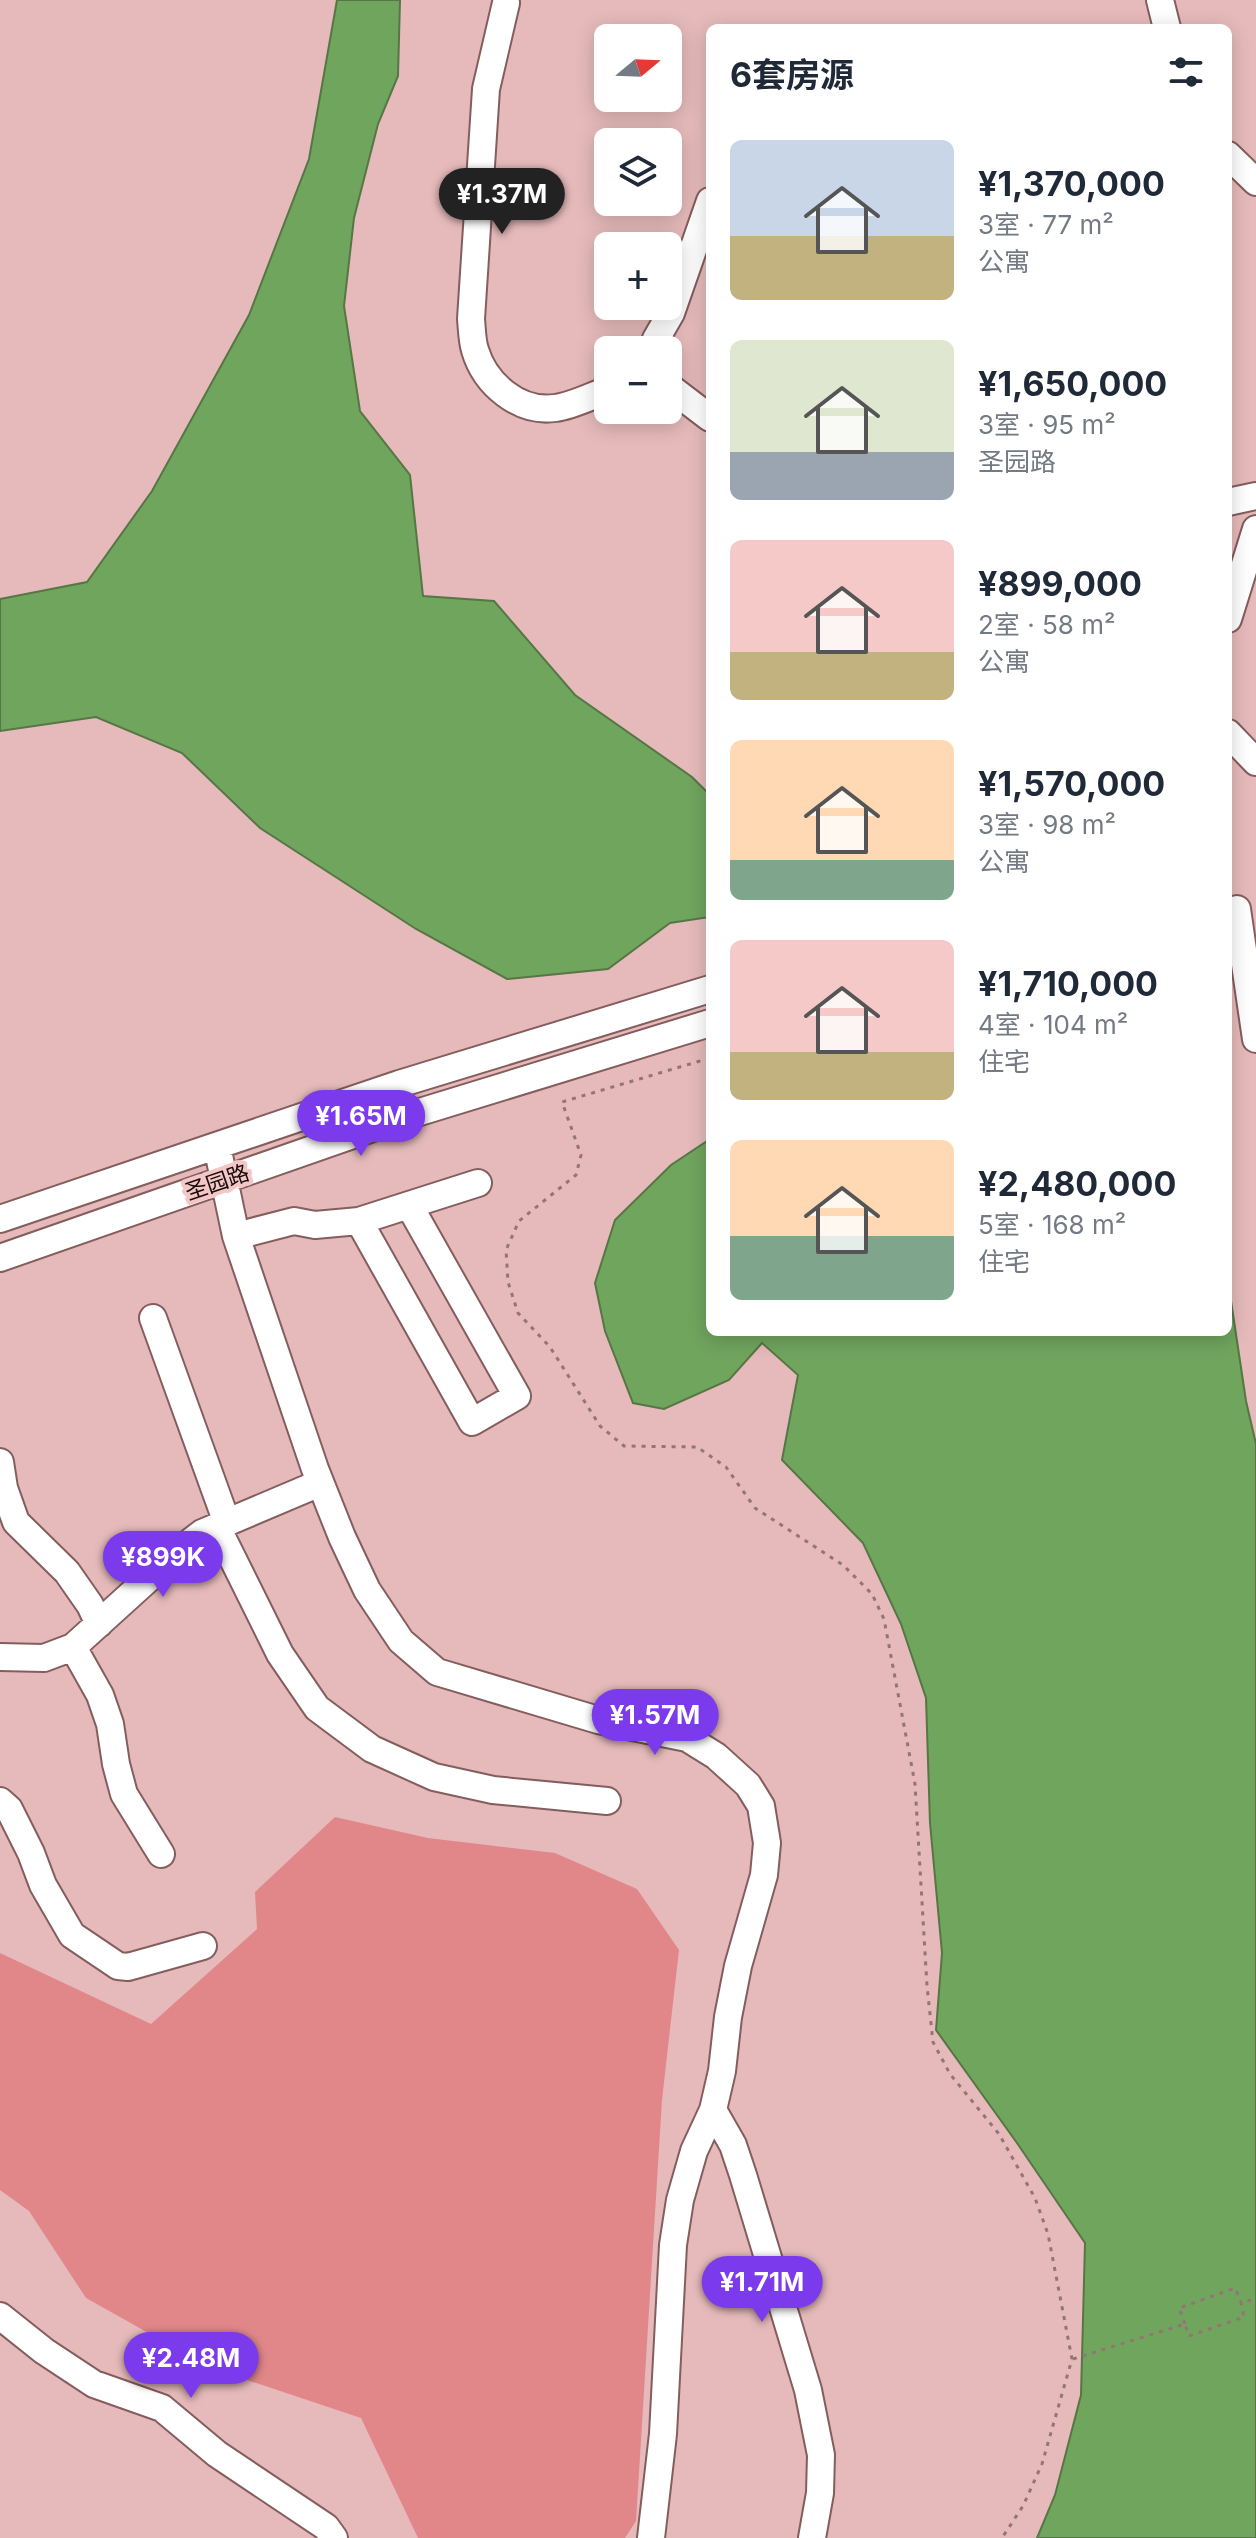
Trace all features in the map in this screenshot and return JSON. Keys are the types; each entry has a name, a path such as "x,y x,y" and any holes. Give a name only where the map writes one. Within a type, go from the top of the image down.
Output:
{"street":[{"path":"1160,0 1166,24"},
{"path":"506,3 486,89 471,319 475,350 487,374 505,394 525,406 555,408 594,395"},
{"path":"1232,159 1256,182"},
{"path":"658,336 671,313 706,212"},
{"path":"682,397 706,415"},
{"path":"1232,501 1256,496"},
{"path":"1232,606 1256,529"},
{"path":"1232,737 1256,764"},
{"path":"1232,761 1256,764"},
{"path":"1240,909 1256,1039"},
{"name":"圣园路","path":"0,1219 399,1084 706,990"},
{"name":"圣园路","path":"0,1258 410,1115 706,1024"},
{"path":"217,1146 236,1236 320,1483 367,1590 401,1641 437,1672 598,1720 687,1738 716,1756 748,1785 761,1806 767,1843 764,1875 738,1966 713,2110 694,2151 680,2200 673,2245 663,2434 651,2538"},
{"path":"236,1236 294,1221 315,1225 359,1221 478,1183"},
{"path":"359,1221 472,1422 517,1396 409,1205"},
{"path":"153,1318 222,1525 280,1654 317,1708 372,1749 434,1777 493,1790 607,1801"},
{"path":"0,1462 4,1488 16,1522 67,1572 99,1624"},
{"path":"0,1657 44,1658 73,1647 202,1533 320,1483"},
{"path":"73,1647 100,1695 110,1724 124,1794 161,1854"},
{"path":"0,1801 9,1809 56,1910 72,1935 96,1953 118,1966 128,1967 203,1946"},
{"path":"713,2110 733,2145 808,2390 821,2455 820,2493 812,2538"},
{"path":"0,2316 44,2351 94,2384 162,2408 217,2454 326,2527 334,2538"}],"path":[{"path":"706,1059 562,1102 581,1155 576,1175 519,1221 506,1250 508,1282 518,1313 550,1347 600,1426 624,1446 697,1447 726,1467 755,1508 843,1565 872,1594 884,1619 915,1784 933,2042 950,2074 999,2134 1035,2198 1057,2272 1072,2359 1042,2464 1023,2506 1002,2538"},
{"path":"1235,2288 1241,2302 1244,2317 1189,2336 1179,2308 1235,2288"},
{"path":"1241,2302 1256,2299"},
{"path":"1072,2359 1185,2324"}],"shaded area":[{"path":"337,0 400,0 398,76 378,124 354,218 344,306 360,411 410,475 423,596 494,601 575,695 692,777 706,791 706,918 670,923 608,969 507,979 416,929 260,828 182,753 96,717 0,731 0,599 87,582 152,491 249,315 309,159"},
{"path":"706,1142 706,1336 1232,1336 1232,1308 1256,1444 1256,2538 1037,2538 1055,2495 1081,2395 1085,2243 936,2030 942,1953 930,1823 926,1698 901,1624 863,1543 782,1460 798,1375 762,1343 729,1380 664,1409 633,1403 605,1331 595,1283 615,1220 671,1165"},
{"path":"335,1817 428,1838 555,1853 637,1889 679,1950 662,2100 636,2521 625,2538 418,2538 361,2418 211,2368 86,2298 29,2211 0,2190 0,1953 151,2024 257,1929 255,1892"}]}
